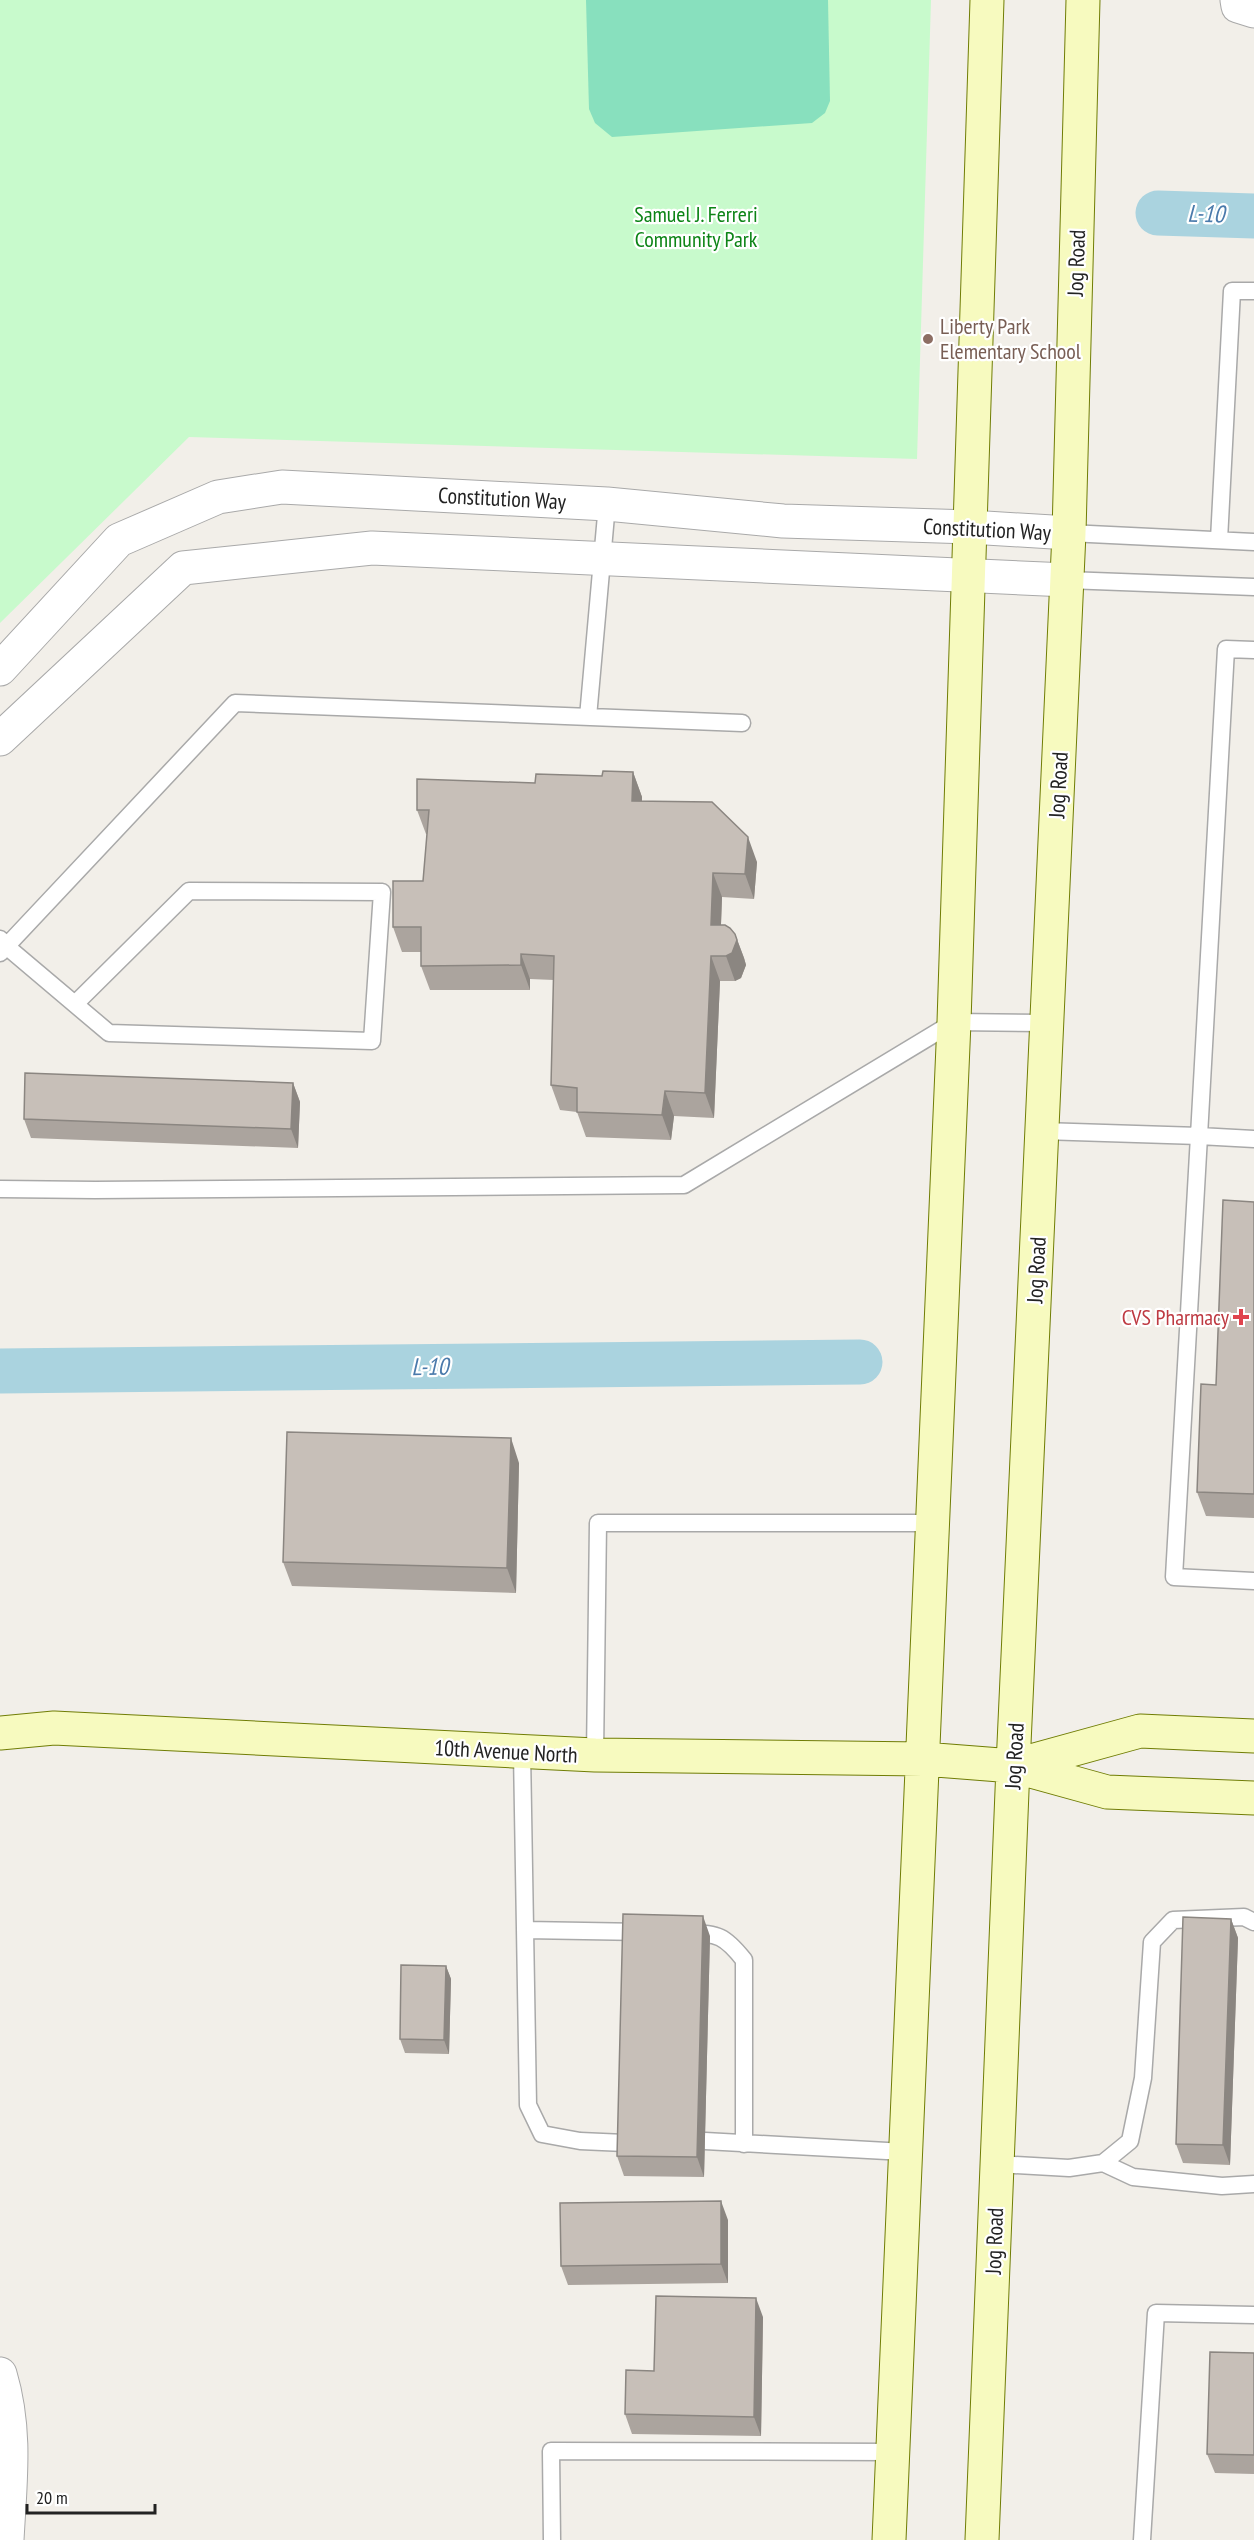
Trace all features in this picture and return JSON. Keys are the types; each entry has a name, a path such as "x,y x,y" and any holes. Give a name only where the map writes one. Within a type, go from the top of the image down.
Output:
{"main road":[{"path":"889,2540 954,1022 987,0"},
{"name":"Jog Road","path":"982,2540 1013,1766 1069,533 1083,0"},
{"name":"10th Avenue North","path":"0,1733 54,1728 595,1755 923,1759 1013,1766 1107,1792 1254,1798"},
{"name":"10th Avenue North","path":"1013,1766 1140,1731 1254,1736"}],"street":[{"path":"1237,0 1238,6 1254,11"},
{"name":"Constitution Way","path":"0,669 119,540 218,497 282,487 607,504 783,521 970,527 1069,533"},
{"name":"Constitution Way","path":"0,739 183,568 372,548 1067,580"},
{"path":"0,2374 12,2430 8,2540"}],"lane":[{"path":"1219,540 1232,291 1254,291"},
{"path":"588,717 607,504"},
{"path":"1069,533 1254,542"},
{"path":"1067,580 1254,587"},
{"path":"1254,650 1226,649 1174,1577 1254,1581"},
{"path":"75,1004 189,891 382,892 372,1041 109,1033 2,946 235,703 742,723"},
{"path":"0,1188 94,1190 684,1185 954,1022 1047,1023"},
{"path":"1042,1131 1254,1139"},
{"path":"595,1755 598,1523 932,1523"},
{"path":"522,1752 528,2105 542,2134 580,2141 625,2143"},
{"path":"997,2164 1069,2168 1103,2163 1130,2142 1143,2078 1152,1942 1173,1920 1244,1917 1254,1922"},
{"path":"525,1930 712,1933 730,1942 744,1960 744,2144"},
{"path":"705,2142 905,2152"},
{"path":"1103,2163 1133,2177 1222,2186 1254,2184"},
{"path":"1142,2540 1156,2313 1254,2315"},
{"path":"552,2540 551,2451 893,2452"}],"green space":[{"name":"Samuel J. Ferreri Community Park","path":"0,0 931,0 917,459 189,437 0,623"},
{"path":"586,0 828,0 830,101 825,113 812,123 612,137 595,123 589,109"}],"building":[{"path":"603,771 633,772 632,801 712,802 748,837 745,874 713,873 711,925 725,925 735,934 737,940 732,953 726,956 711,956 705,1093 665,1091 662,1115 577,1112 577,1088 551,1085 554,956 521,954 521,965 421,966 421,927 393,927 393,881 423,881 429,810 417,810 417,779 535,783 536,774 602,776"},
{"path":"25,1073 293,1083 291,1129 24,1119"},
{"name":"CVS Pharmacy","path":"1223,1200 1254,1202 1254,1494 1197,1492 1201,1384 1216,1385"},
{"path":"287,1432 511,1438 507,1568 283,1562"},
{"path":"623,1914 703,1916 697,2157 617,2156"},
{"path":"1183,1917 1231,1919 1223,2145 1176,2144"},
{"path":"401,1965 446,1966 444,2040 400,2039"},
{"path":"721,2201 721,2264 561,2266 560,2203"},
{"path":"656,2296 756,2298 754,2417 625,2414 626,2370 654,2371"},
{"path":"1210,2352 1254,2353 1254,2455 1207,2454"}],"waterway":[{"name":"L-10","path":"1158,213 1254,216"},
{"name":"L-10","path":"0,1371 860,1362"}],"place":[{"name":"Liberty Park Elementary School","path":"928,339"},
{"name":"CVS Pharmacy","path":"1241,1317"}]}
